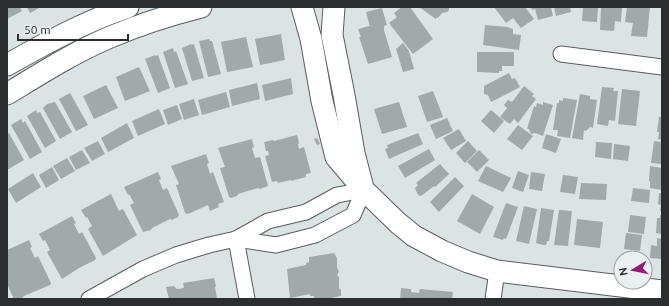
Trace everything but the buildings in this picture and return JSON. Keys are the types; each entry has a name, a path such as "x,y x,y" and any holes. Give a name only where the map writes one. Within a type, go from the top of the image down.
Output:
{"street":[{"path":"7,65 59,37 105,15 128,7"},
{"path":"7,94 59,63 108,38 172,15 201,7"},
{"path":"318,7 302,7 311,39 322,101 336,157 364,190 398,223 414,236 449,254 497,271 662,291"},
{"path":"88,299 143,269 176,255 209,245 236,240 276,245 315,235 352,215 364,190 354,153 332,35 334,7"},
{"path":"561,54 662,67"},
{"path":"236,240 268,221 306,212 337,195 364,190"},
{"path":"236,240 247,299"},
{"path":"493,299 497,271"}]}
